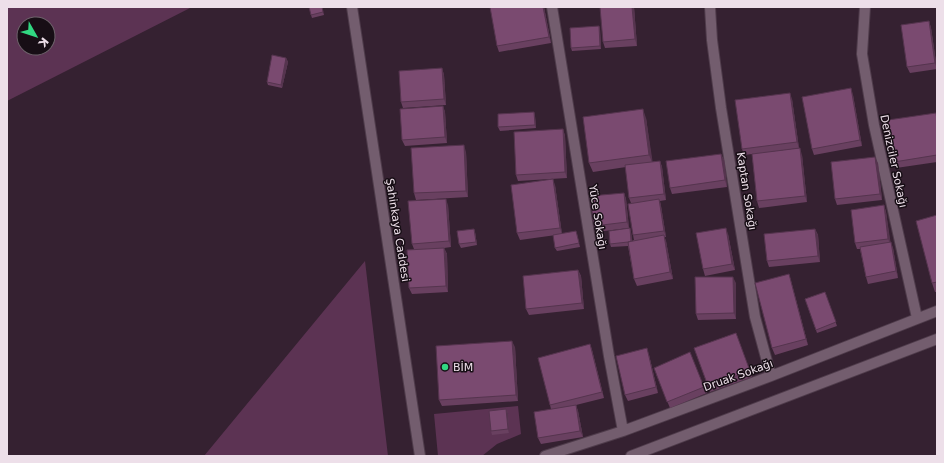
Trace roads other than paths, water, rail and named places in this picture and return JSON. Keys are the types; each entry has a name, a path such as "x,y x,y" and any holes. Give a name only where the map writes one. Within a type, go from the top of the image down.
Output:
{"street":[{"name":"Şahinkaya Caddesi","path":"352,7 420,456"},
{"name":"Yüce Sokağı","path":"552,7 623,431"},
{"name":"Kaptan Sokağı","path":"710,7 712,40 721,108 755,317 771,376"},
{"name":"Denizciler Sokağı","path":"865,7 862,54 874,125 917,318"},
{"name":"Druak Sokağı","path":"545,456 623,431 771,376 937,311"},
{"path":"631,456 937,340"}],"place":[{"name":"BİM","path":"445,367"}]}
